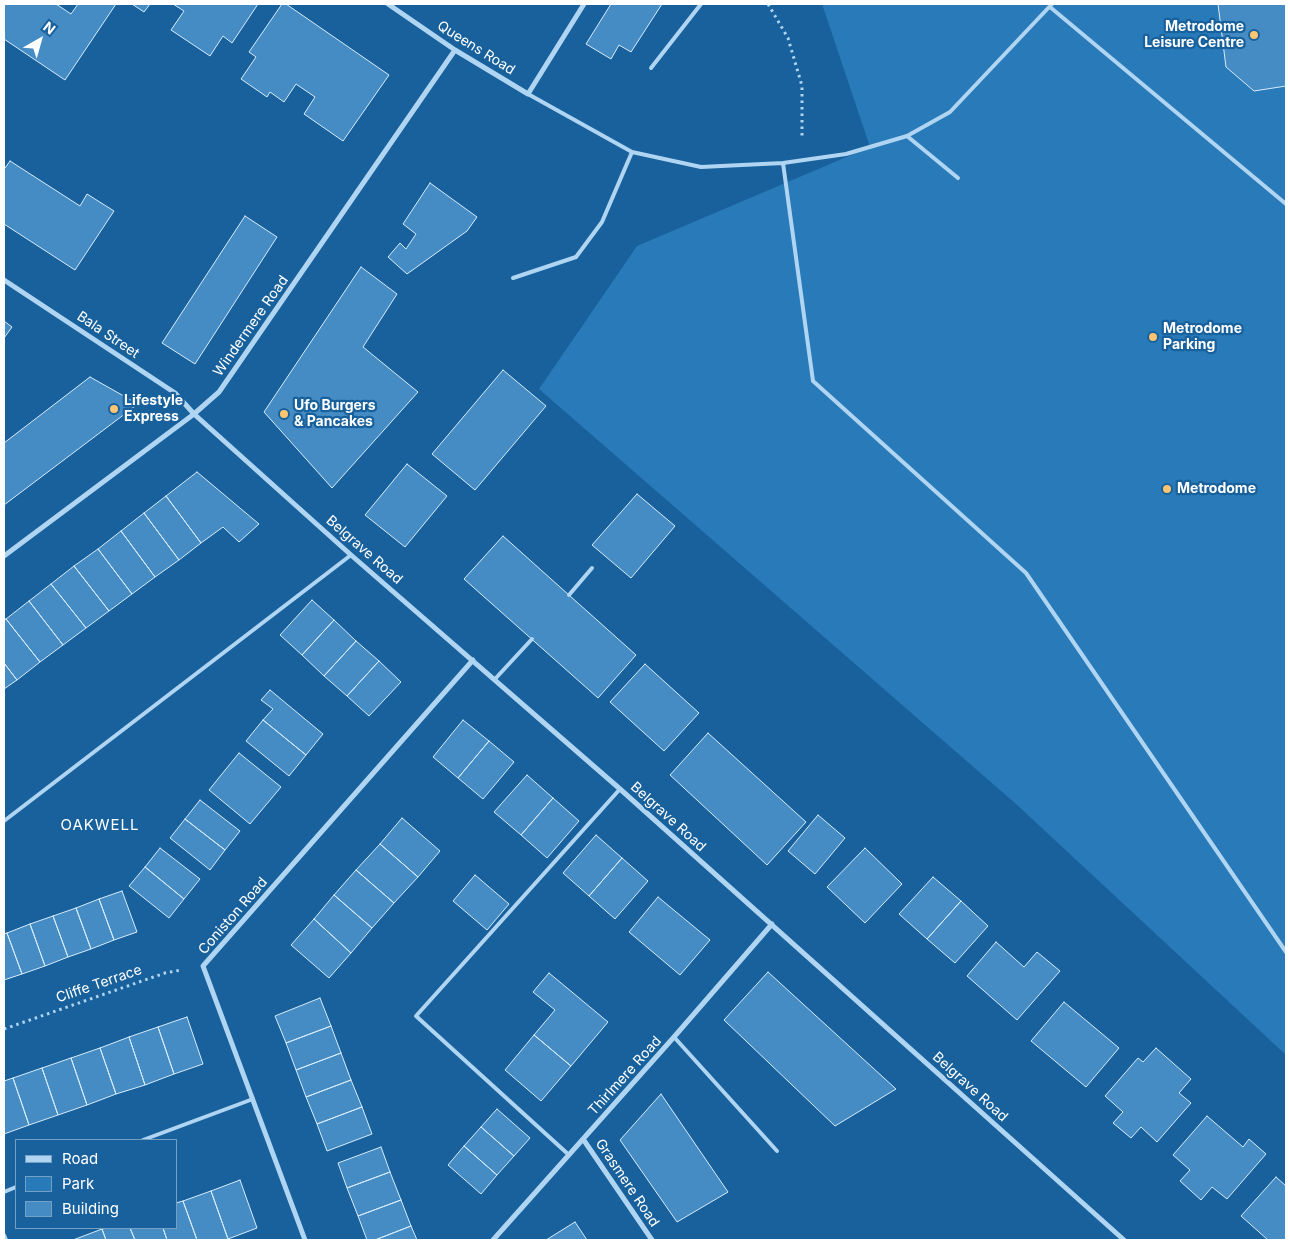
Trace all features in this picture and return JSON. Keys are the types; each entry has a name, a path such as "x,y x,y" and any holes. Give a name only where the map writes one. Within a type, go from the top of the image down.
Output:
{"street":[{"name":"Queens Road","path":"388,4 456,50 528,94"},
{"path":"528,94 584,4"},
{"name":"Windermere Road","path":"4,556 194,414 219,392 456,50"},
{"name":"Bala Street","path":"4,280 175,393 194,414"},
{"name":"Belgrave Road","path":"194,414 351,555 495,679 772,924 1124,1240"},
{"name":"Coniston Road","path":"306,1240 203,966 473,660"},
{"name":"Thirlmere Road","path":"493,1240 772,924"},
{"name":"Grasmere Road","path":"583,1139 652,1240"}],"lane":[{"path":"651,68 701,4"},
{"path":"528,94 632,152 701,168 783,163 846,154 907,136 950,112 1051,5 1286,204"},
{"path":"907,136 958,178"},
{"path":"513,278 576,257 602,222 632,152"},
{"path":"783,163 813,381 1026,574 1286,952"},
{"path":"4,821 351,555"},
{"path":"569,595 592,568"},
{"path":"495,679 532,638"},
{"path":"569,1155 416,1016 620,789"},
{"path":"674,1037 777,1151"},
{"path":"146,1139 253,1099"},
{"path":"4,1236 6,1240"}],"path":[{"path":"768,4 788,38 802,86 801,160"},
{"name":"Cliffe Terrace","path":"4,1029 164,973 203,966"}],"green space":[{"path":"822,4 1286,4 1286,1055 1016,804 539,389 637,246 870,147"}],"building":[{"path":"4,4 56,4 71,14 78,4 116,4 65,80 4,39"},
{"path":"132,4 150,4 144,12"},
{"path":"173,4 258,4 232,43 223,36 210,56 171,30 184,11"},
{"path":"282,4 286,4 389,75 343,141 304,114 315,97 296,84 284,102 270,92 267,97 241,79 256,57 249,52"},
{"path":"611,4 662,4 631,52 619,45 611,59 586,44"},
{"name":"Metrodome Leisure Centre","path":"1218,4 1286,4 1286,86 1254,91 1226,67"},
{"path":"10,161 80,206 87,194 114,211 75,270 4,224 4,167"},
{"path":"430,183 477,217 467,231 407,274 388,257 400,243 406,249 416,234 403,224"},
{"path":"245,216 277,237 195,364 162,343"},
{"path":"361,267 397,294 363,347 418,392 332,488 264,412"},
{"path":"4,321 12,327 4,338"},
{"path":"503,370 546,406 475,490 432,454"},
{"path":"90,377 138,404 4,505 4,443"},
{"path":"407,464 447,496 405,547 365,515"},
{"path":"197,472 259,524 239,542 223,527 201,543 166,496"},
{"path":"637,494 675,526 631,578 592,545"},
{"path":"166,496 201,543 179,560 144,513"},
{"path":"144,513 179,560 155,577 121,531"},
{"path":"121,531 155,577 132,594 98,549"},
{"path":"503,536 636,655 598,698 464,579"},
{"path":"98,549 132,594 109,611 74,566"},
{"path":"74,566 109,611 86,628 51,584"},
{"path":"51,584 86,628 63,645 29,601"},
{"path":"312,600 334,620 302,655 280,635"},
{"path":"29,601 63,645 40,662 6,619"},
{"path":"6,619 40,662 17,680 4,663 4,620"},
{"path":"334,620 356,641 324,676 302,655"},
{"path":"356,641 379,661 347,696 324,676"},
{"path":"379,661 401,682 369,716 347,696"},
{"path":"4,663 17,680 4,689"},
{"path":"645,664 699,713 664,751 610,702"},
{"path":"270,690 323,734 306,755 263,720 273,709 261,700"},
{"path":"263,720 306,755 289,776 246,741"},
{"path":"463,720 489,741 458,778 433,757"},
{"path":"708,733 806,822 767,865 670,775"},
{"path":"489,741 514,762 483,799 458,778"},
{"path":"239,753 281,787 250,824 209,790"},
{"path":"527,775 553,798 521,835 494,812"},
{"path":"553,798 579,821 547,858 521,835"},
{"path":"200,800 240,831 225,850 185,819"},
{"path":"818,815 845,838 815,874 788,851"},
{"path":"402,818 440,851 418,877 380,844"},
{"path":"185,819 225,850 210,870 170,838"},
{"path":"596,835 622,858 589,896 563,873"},
{"path":"380,844 418,877 394,903 356,870"},
{"path":"160,848 200,879 184,899 145,867"},
{"path":"865,848 902,884 865,923 827,887"},
{"path":"622,858 648,881 615,919 589,896"},
{"path":"145,867 184,899 169,918 129,886"},
{"path":"356,870 394,903 372,928 334,895"},
{"path":"475,875 509,904 487,930 453,901"},
{"path":"933,877 961,901 927,939 899,914"},
{"path":"122,891 137,932 114,940 99,899"},
{"path":"334,895 372,928 351,953 314,919"},
{"path":"658,897 710,940 680,975 629,932"},
{"path":"99,899 114,940 91,949 76,908"},
{"path":"961,901 988,926 955,963 927,939"},
{"path":"76,908 91,949 68,957 53,916"},
{"path":"53,916 68,957 45,966 30,924"},
{"path":"314,919 351,953 329,978 291,945"},
{"path":"30,924 45,966 22,974 7,933"},
{"path":"7,933 22,974 4,980 4,934"},
{"path":"996,942 1024,967 1037,952 1060,971 1017,1020 967,976"},
{"path":"768,972 896,1089 835,1126 724,1020"},
{"path":"549,973 608,1022 571,1066 534,1035 555,1010 533,992"},
{"path":"320,998 331,1026 286,1043 275,1016"},
{"path":"1064,1002 1119,1048 1086,1087 1031,1041"},
{"path":"187,1017 203,1064 174,1074 158,1027"},
{"path":"331,1026 341,1053 296,1070 286,1043"},
{"path":"158,1027 174,1074 145,1085 129,1037"},
{"path":"534,1035 571,1066 541,1101 505,1070"},
{"path":"129,1037 145,1085 116,1094 100,1048"},
{"path":"100,1048 116,1094 87,1105 71,1058"},
{"path":"1156,1048 1191,1079 1179,1093 1191,1103 1157,1142 1141,1127 1131,1138 1113,1123 1123,1112 1105,1096 1138,1058 1143,1062"},
{"path":"341,1053 351,1080 306,1097 296,1070"},
{"path":"71,1058 87,1105 58,1115 42,1068"},
{"path":"42,1068 58,1115 29,1125 13,1078"},
{"path":"13,1078 29,1125 4,1134 4,1081"},
{"path":"351,1080 362,1107 317,1124 306,1097"},
{"path":"661,1094 728,1192 677,1222 620,1140"},
{"path":"362,1107 372,1134 327,1151 317,1124"},
{"path":"497,1109 530,1138 514,1156 481,1127"},
{"path":"1207,1116 1243,1147 1249,1139 1266,1154 1227,1199 1212,1187 1201,1200 1180,1181 1190,1170 1173,1155"},
{"path":"481,1127 514,1156 497,1175 464,1146"},
{"path":"464,1146 497,1175 481,1194 448,1165"},
{"path":"381,1147 390,1172 347,1188 338,1163"},
{"path":"390,1172 401,1200 358,1216 347,1188"},
{"path":"1276,1177 1286,1186 1286,1240 1268,1240 1241,1216"},
{"path":"240,1180 257,1228 228,1239 211,1191"},
{"path":"211,1191 228,1239 197,1240 183,1201"},
{"path":"401,1200 411,1226 375,1240 367,1240 358,1216"},
{"path":"183,1201 197,1240 167,1240 163,1229 178,1229 178,1202"},
{"path":"575,1222 587,1240 546,1240"},
{"path":"411,1226 417,1240 375,1240"},
{"path":"102,1229 130,1229 135,1240 106,1240"},
{"path":"102,1229 106,1240 73,1240"},
{"path":"130,1229 163,1229 167,1240 135,1240"}],"place":[{"name":"Metrodome Leisure Centre","path":"1254,35"},
{"name":"Metrodome Parking","path":"1153,337"},
{"name":"Lifestyle Express","path":"114,409"},
{"name":"Ufo Burgers & Pancakes","path":"284,414"},
{"name":"Metrodome","path":"1167,489"}],"district":[{"name":"OAKWELL","path":"100,825"}]}
